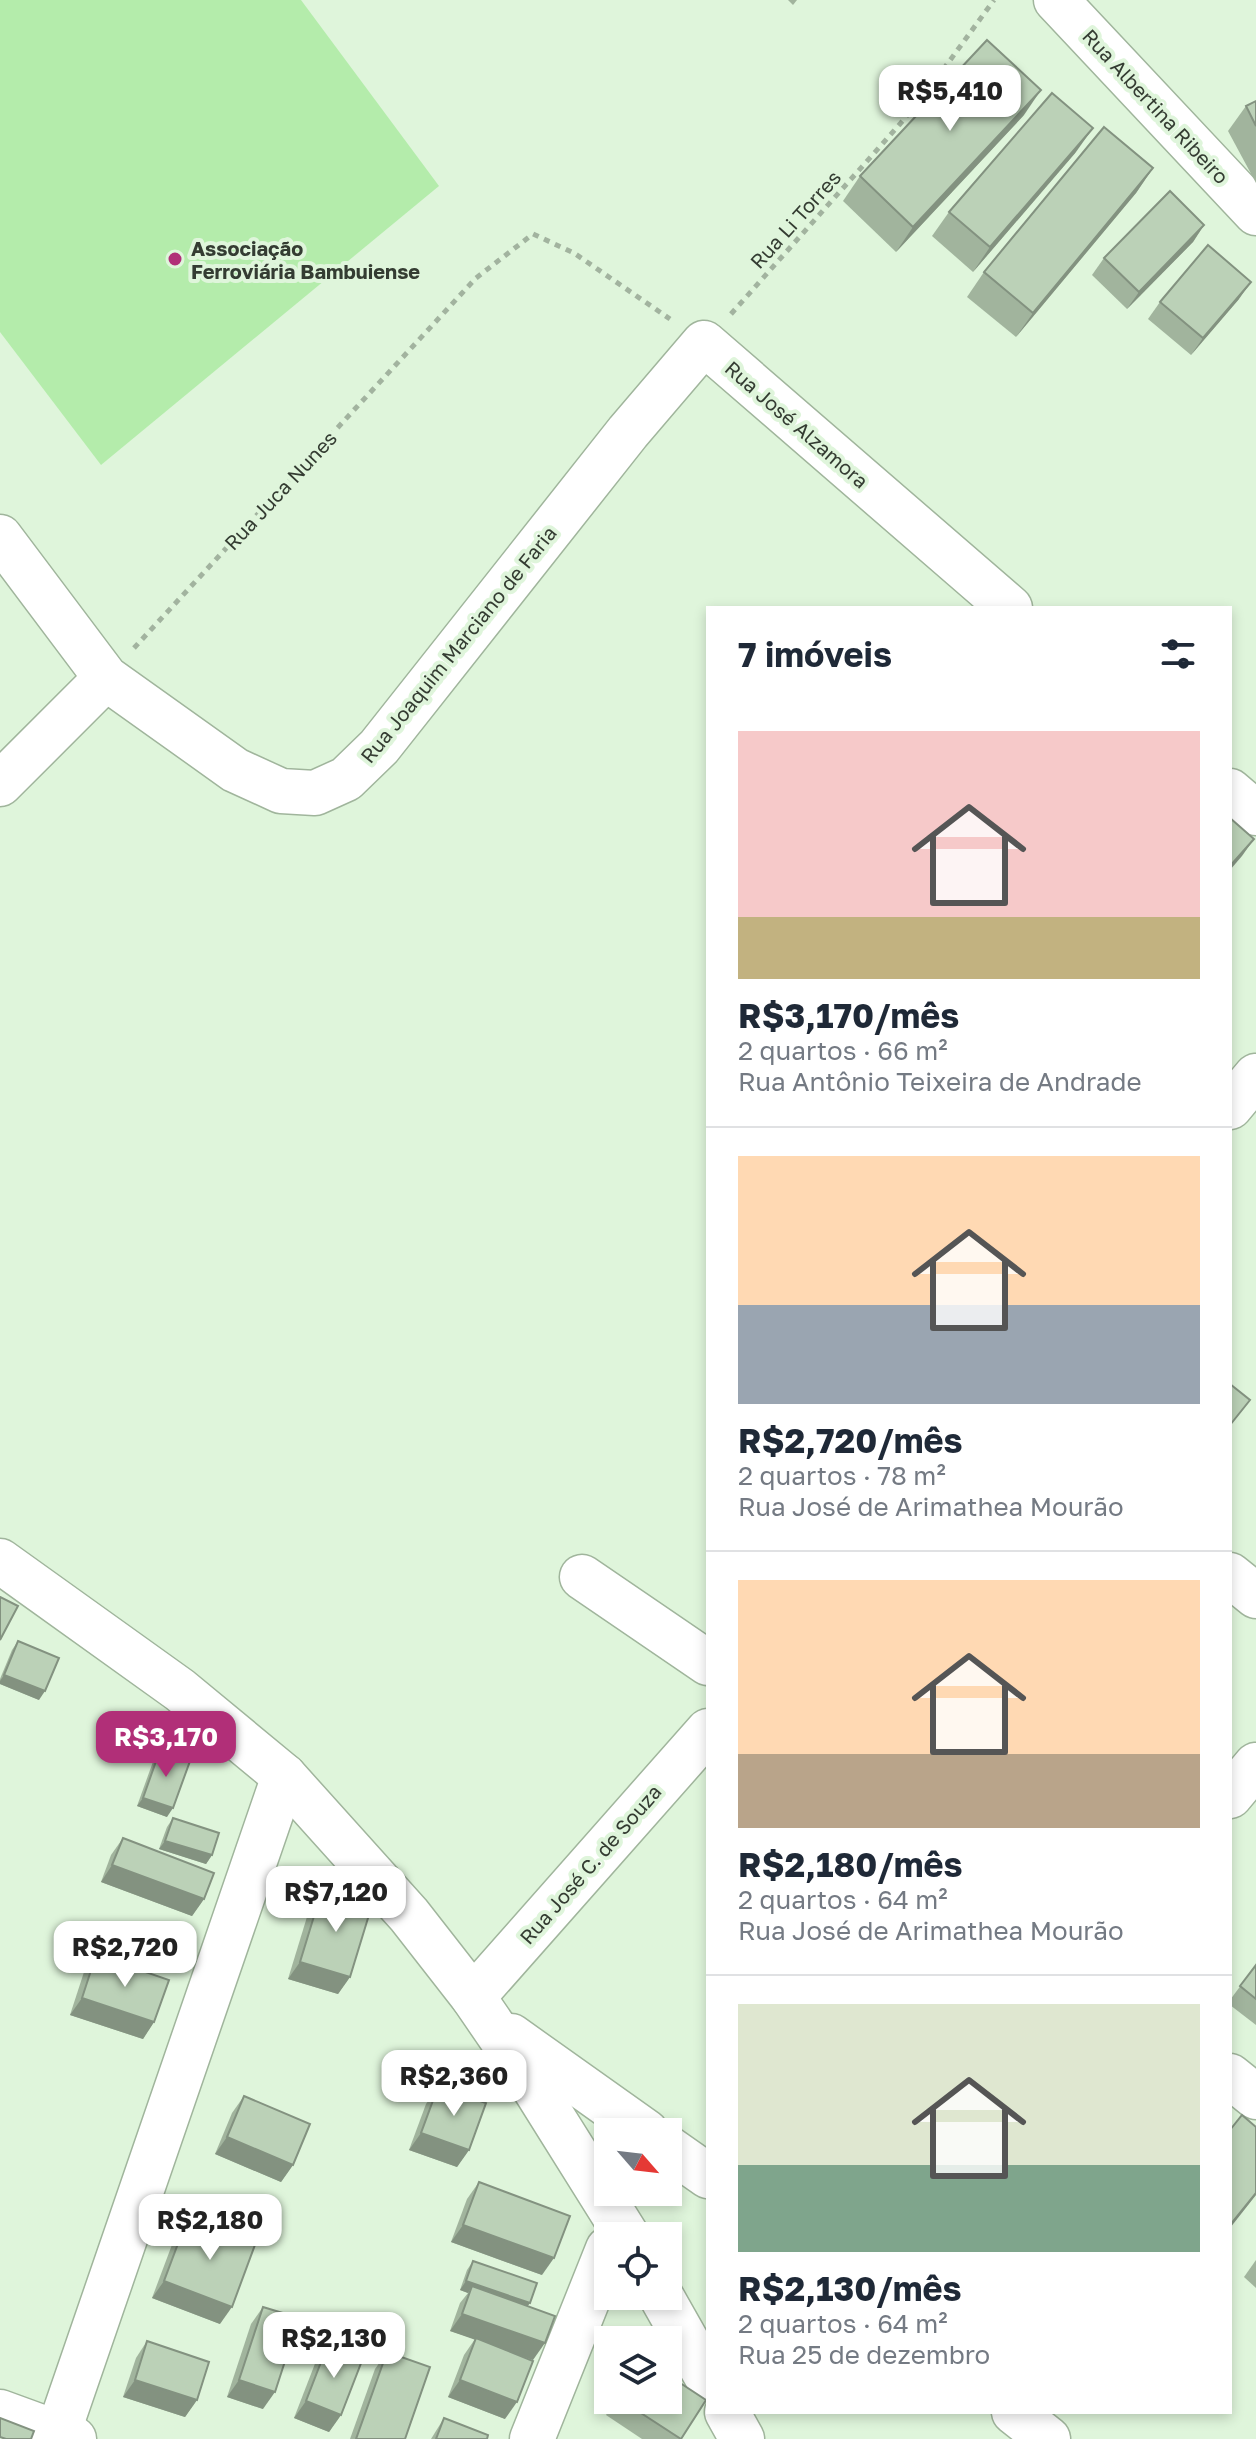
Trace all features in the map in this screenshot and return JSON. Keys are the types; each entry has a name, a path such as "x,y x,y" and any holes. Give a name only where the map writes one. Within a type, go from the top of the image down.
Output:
{"street":[{"name":"Rua Albertina Ribeiro","path":"1056,0 1256,213"},
{"name":"Rua José Alzamora","path":"704,343 1008,606"},
{"name":"Rua Joaquim Marciano de Faria","path":"0,537 106,678 235,770 281,791 315,793 346,779 379,747 628,432 704,343"},
{"path":"0,784 106,678"},
{"path":"1232,793 1256,813"},
{"path":"1232,1105 1256,1076"},
{"path":"0,1561 180,1690 284,1776 409,1915 481,2008 609,2222"},
{"path":"582,1577 706,1662"},
{"path":"1232,1577 1256,1596"},
{"name":"Rua José C. de Souza","path":"481,2008 706,1733"},
{"path":"1232,1794 1256,1765"},
{"path":"0,2412 63,2437 284,1776"},
{"path":"481,2008 627,2118"},
{"path":"1232,2078 1256,2097"},
{"path":"682,2158 706,2175"},
{"path":"532,2439 594,2291"},
{"path":"669,2310 706,2375"},
{"path":"728,2414 742,2439"},
{"path":"1017,2414 1048,2439"}],"path":[{"name":"Rua Li Torres","path":"704,343 900,124 994,0"},
{"name":"Rua Juca Nunes","path":"106,678 476,278 533,234 574,253 704,343"}],"green space":[{"name":"Associação Ferroviária Bambuiense","path":"0,0 301,0 439,186 101,465 0,332"}],"building":[{"path":"987,40 1041,90 913,227 860,176"},
{"path":"1052,93 1093,128 990,247 949,212"},
{"path":"1256,101 1256,126 1246,106"},
{"path":"1104,127 1153,168 1033,313 984,272"},
{"path":"1170,191 1204,225 1139,292 1104,258"},
{"path":"1208,245 1251,282 1203,338 1160,302"},
{"path":"1232,820 1254,839 1232,864"},
{"path":"1232,1386 1250,1400 1232,1422"},
{"path":"0,1597 18,1606 0,1640"},
{"path":"18,1641 59,1658 45,1691 4,1675"},
{"path":"160,1750 190,1761 173,1808 143,1798"},
{"path":"173,1818 219,1833 212,1855 165,1841"},
{"path":"123,1838 214,1873 204,1899 112,1865"},
{"path":"322,1890 372,1905 350,1977 300,1962"},
{"path":"96,1955 169,1980 154,2022 82,1998"},
{"path":"1256,1965 1256,1999 1240,1986"},
{"path":"438,2087 486,2103 469,2150 421,2133"},
{"path":"244,2096 310,2124 293,2165 227,2137"},
{"path":"1242,2115 1256,2127 1256,2193 1232,2223 1232,2128"},
{"path":"479,2182 570,2216 554,2258 463,2225"},
{"path":"188,2217 256,2242 232,2307 164,2281"},
{"path":"473,2261 537,2283 530,2303 466,2281"},
{"path":"472,2286 555,2316 545,2343 462,2314"},
{"path":"263,2307 299,2318 275,2392 239,2380"},
{"path":"476,2338 533,2361 517,2402 460,2380"},
{"path":"147,2341 209,2362 197,2400 135,2380"},
{"path":"328,2344 363,2358 341,2415 306,2401"},
{"path":"387,2352 430,2367 405,2439 356,2439"},
{"path":"682,2384 706,2400 681,2439 643,2414 682,2414"},
{"path":"0,2418 34,2431 31,2439 0,2437"},
{"path":"444,2418 488,2435 487,2439 436,2439"}],"place":[{"name":"Associação Ferroviária Bambuiense","path":"175,259"}]}
